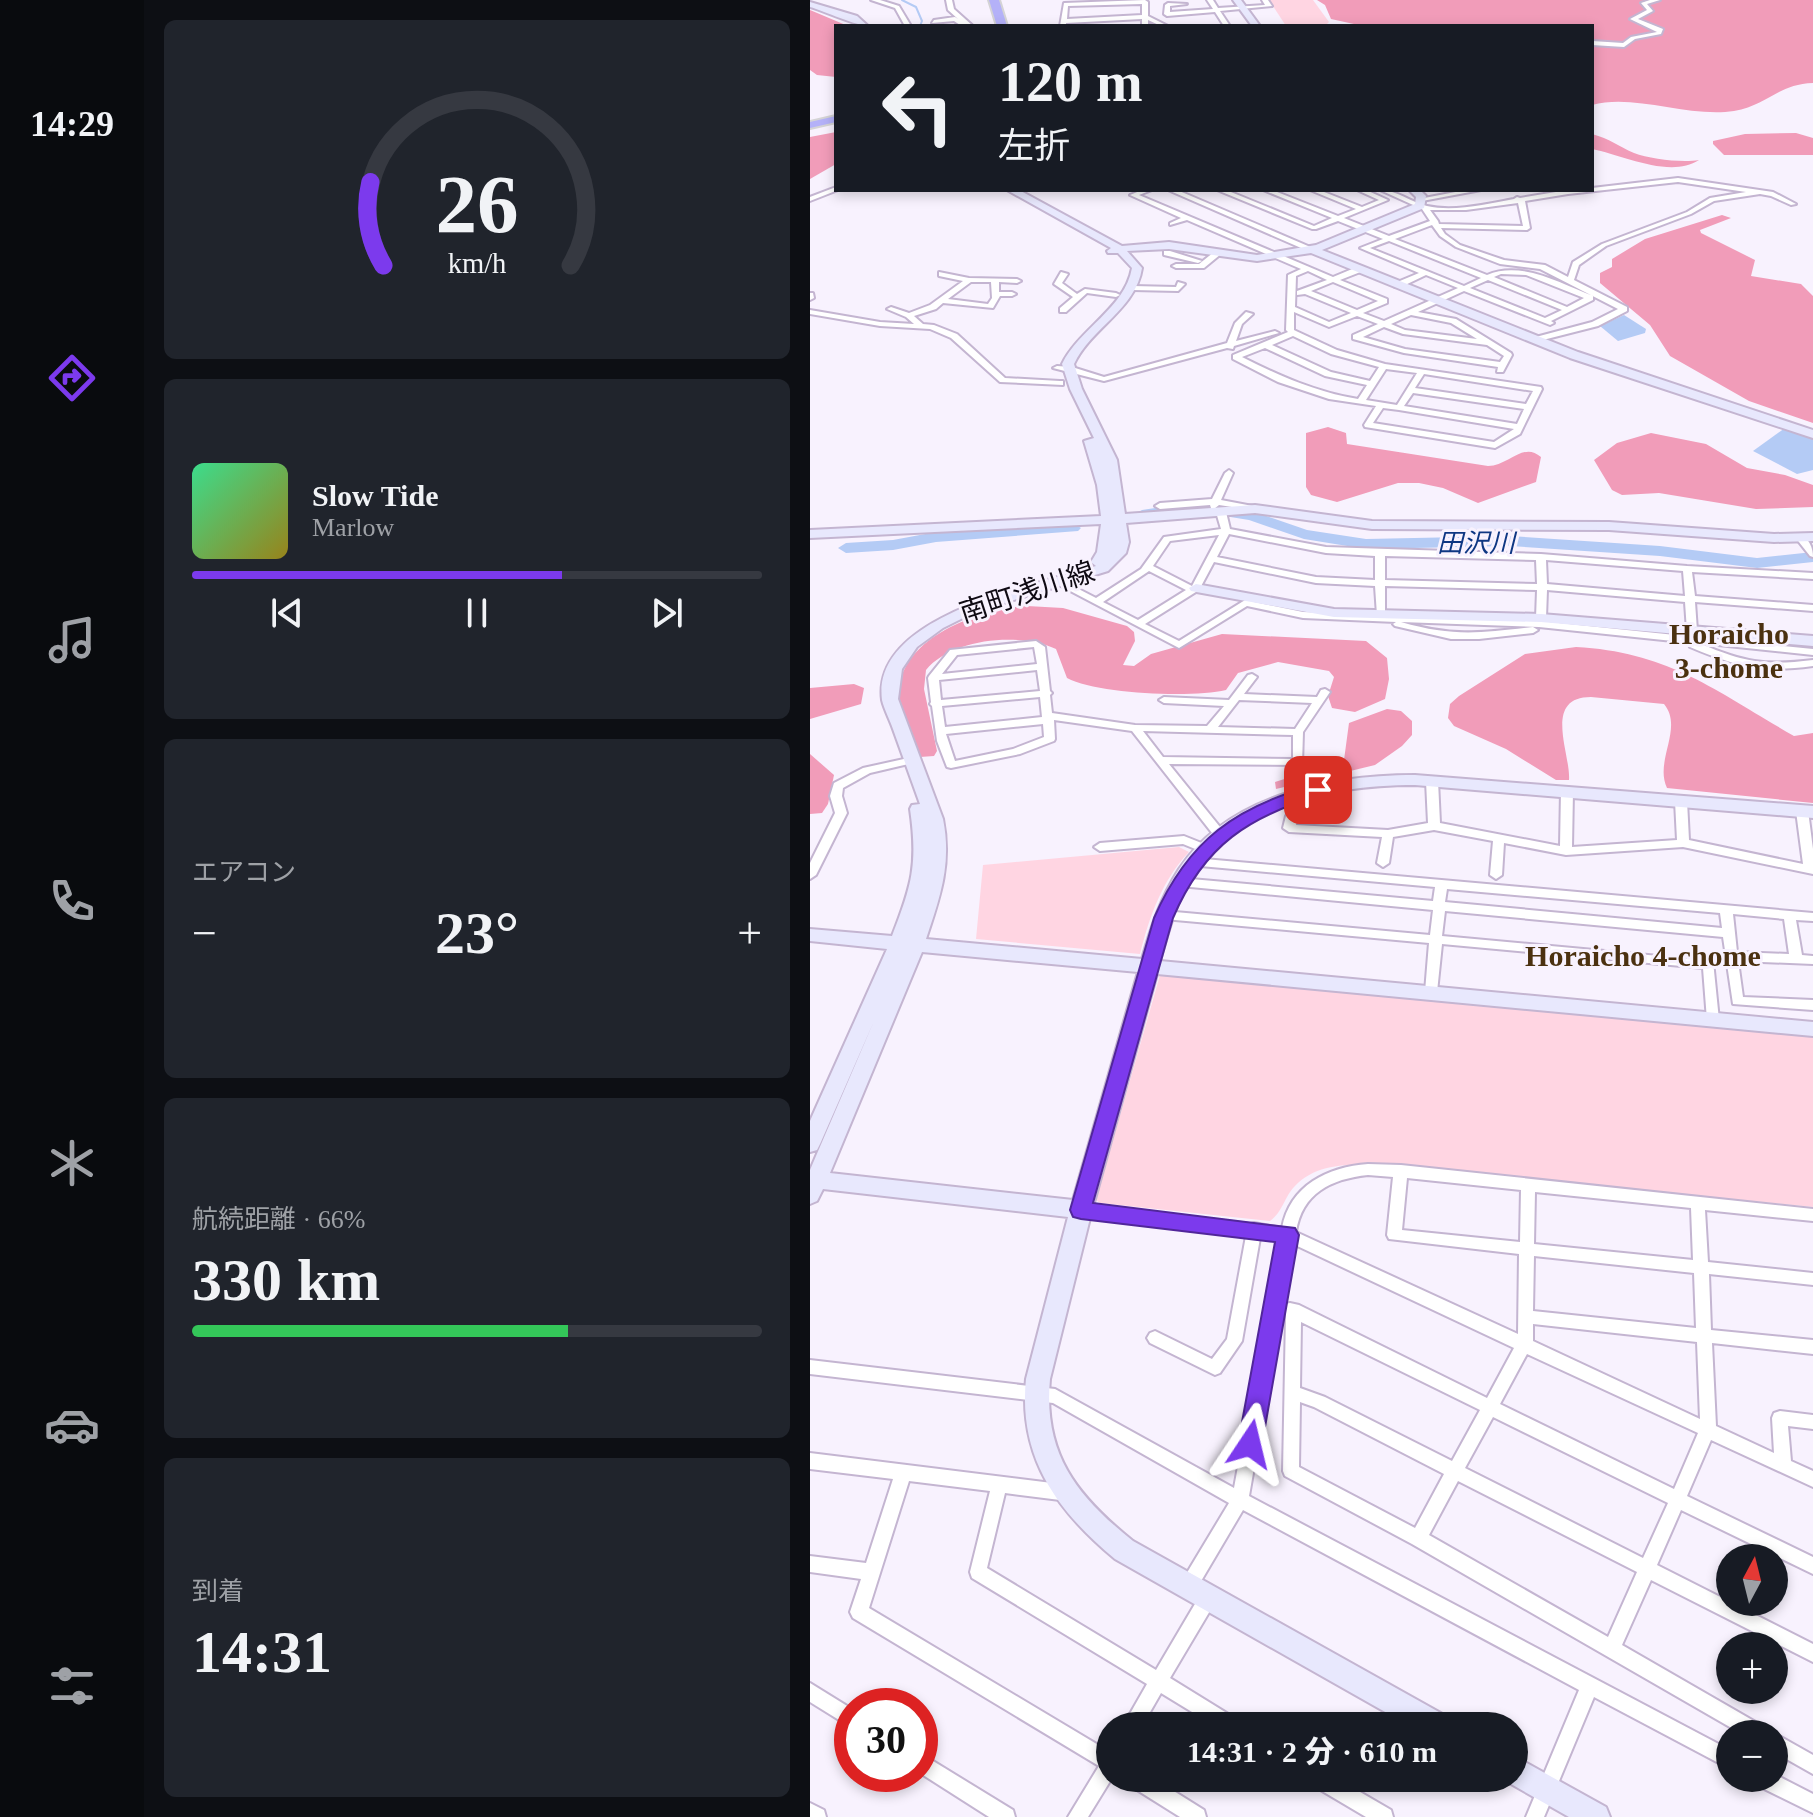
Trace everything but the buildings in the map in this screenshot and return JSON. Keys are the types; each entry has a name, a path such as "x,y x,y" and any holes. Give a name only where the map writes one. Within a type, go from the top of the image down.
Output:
{"highway":[{"path":"994,0 1001,24"},
{"path":"1004,0 1011,11 1012,24"},
{"path":"810,127 834,121"}],"street":[{"path":"874,0 897,7 907,24"},
{"path":"949,0 951,10 967,24"},
{"path":"1124,2 1151,0"},
{"path":"1210,0 1226,24"},
{"path":"1194,19 1190,12 1183,2 1168,5 1167,14 1190,12 1216,10 1240,4 1269,6 1265,0"},
{"path":"1594,43 1624,45 1633,38 1659,33 1661,30 1633,19 1650,11 1644,3 1657,0"},
{"path":"1122,21 1124,2"},
{"path":"1145,24 1145,17 1145,2 1066,4 1063,23 1145,17 1161,24"},
{"path":"1093,23 1094,3"},
{"path":"810,4 854,18 862,24"},
{"path":"1240,4 1255,24"},
{"path":"938,20 955,19 967,24"},
{"path":"1594,189 1669,180 1760,192 1793,204"},
{"path":"810,199 834,190"},
{"path":"1002,192 1114,250 1127,268 1126,282 1116,295 1072,337 1062,368"},
{"path":"1015,192 1114,250 1137,268 1133,288 1075,347 1062,368"},
{"path":"1141,192 1133,195 1384,301 1329,325 1293,309"},
{"path":"1176,192 1535,340 1813,434"},
{"path":"1225,192 1314,228 1385,200 1369,192"},
{"path":"1271,192 1567,309"},
{"path":"1318,192 1362,209"},
{"path":"1390,192 1468,211 1518,194 1528,197 1548,192"},
{"path":"1114,250 1169,243 1217,254 1278,257 1311,249 1364,229 1420,201 1466,192"},
{"path":"1481,192 1496,204"},
{"path":"1571,279 1576,264 1604,245 1689,213 1712,199 1760,192"},
{"path":"1518,194 1527,228 1436,224 1364,248 1569,332"},
{"path":"1448,195 1468,211"},
{"path":"1420,201 1446,238 1503,262 1542,267 1571,279 1624,309 1595,324 1535,340"},
{"path":"1201,224 1255,204"},
{"path":"1172,224 1187,218"},
{"path":"1167,253 1205,263"},
{"path":"1176,266 1205,263 1217,254"},
{"path":"1291,331 1292,275 1307,269"},
{"path":"1292,297 1360,269"},
{"path":"1503,365 1404,351 1356,337 1500,272 1521,272 1590,298 1545,321"},
{"path":"1398,285 1425,273"},
{"path":"942,274 969,280 1017,281"},
{"path":"1064,274 1058,284 1076,296"},
{"path":"909,315 943,301 969,280"},
{"path":"943,301 990,306 996,294 995,280"},
{"path":"1133,288 1178,289 1181,284"},
{"path":"1063,310 1076,296 1087,290 1116,295"},
{"path":"1305,291 1382,325 1411,333 1487,343"},
{"path":"996,294 1012,294"},
{"path":"891,309 909,315 920,325"},
{"path":"810,312 880,324 920,325 954,336 1003,380 1060,383"},
{"path":"1411,313 1453,321 1508,355 1493,382"},
{"path":"1230,347 1239,323 1249,314"},
{"path":"1062,368 1081,369 1094,378 1104,379 1291,331 1334,352 1384,366 1538,389 1519,427 1495,445 1368,425 1380,406"},
{"path":"1291,331 1236,357 1297,386 1344,399 1519,427"},
{"path":"1266,345 1328,374 1372,384"},
{"path":"1360,402 1384,366"},
{"name":"南町浅川線","path":"908,761 890,699 889,684 894,667 912,642 963,611 1062,584 1103,568 1119,553 1099,462 1060,383 1062,368"},
{"name":"南町浅川線","path":"810,1144 936,884 939,858 934,819 877,699 880,669 887,655 917,628 943,613 1052,581 1096,564 1107,552 1113,518 1111,460 1062,368"},
{"path":"1399,408 1422,371"},
{"path":"1411,390 1528,407"},
{"path":"1336,407 1344,399"},
{"path":"1383,439 1390,428"},
{"path":"1474,452 1478,442"},
{"path":"1226,531 1216,509 1229,473"},
{"path":"1160,506 1249,509 1372,525 1609,526 1807,537 1813,554"},
{"path":"810,534 1113,518 1216,509"},
{"path":"1138,624 1194,589 1226,531"},
{"path":"1096,602 1148,567 1167,539 1226,531 1326,550 1541,557 1813,576"},
{"path":"1380,553 1382,617"},
{"path":"1541,557 1541,618"},
{"path":"1212,559 1316,580 1542,587 1813,608"},
{"path":"1148,567 1194,589 1301,609 1382,617 1813,641"},
{"path":"1686,635 1690,599 1687,569"},
{"path":"1062,584 1179,645 1248,601"},
{"path":"1382,617 1541,618 1813,652"},
{"path":"1382,617 1439,637 1467,640 1564,627"},
{"path":"1686,635 1741,665 1782,668 1813,663"},
{"path":"1036,644 1040,647 1043,666 1050,739 1016,752 951,765 940,731 933,678 954,652 1036,644"},
{"path":"933,678 1043,666"},
{"path":"1210,730 1252,677"},
{"path":"935,704 1047,693"},
{"path":"1162,760 1298,763 1298,732 1323,696 1164,700"},
{"path":"940,731 1049,718 1135,728 1298,732"},
{"path":"1135,728 1220,835"},
{"path":"812,867 841,813 836,796 838,786 867,770 908,761"},
{"path":"1292,816 1289,828 1388,834 1434,826 1566,851 1683,843 1811,869 1808,812 1432,781 1387,779 1318,790 1290,798 1220,835 1193,862 1164,915 1081,1210 1035,1393 1036,1428 1068,1493 1097,1530 1124,1550 1411,1712"},
{"path":"1432,781 1434,826"},
{"path":"1566,851 1567,791"},
{"path":"1681,801 1683,843"},
{"path":"1383,863 1388,834"},
{"path":"1100,847 1184,840 1205,849"},
{"path":"1496,875 1499,840"},
{"path":"1193,862 1813,917"},
{"path":"1180,882 1729,933"},
{"path":"1431,992 1441,884"},
{"path":"1726,909 1737,1001 1813,1005"},
{"path":"1164,915 1709,964 1713,1020"},
{"path":"1789,915 1796,959"},
{"path":"810,935 1813,1029"},
{"name":"南町浅川線","path":"812,1185 907,945"},
{"path":"1731,956 1813,960"},
{"path":"1140,1712 1158,1682 1240,1500 1288,1235 1300,1199 1328,1177 1361,1169 1401,1171 1813,1215"},
{"path":"1401,1171 1394,1235 1813,1279"},
{"path":"812,1185 1081,1210 1288,1235 1813,1479"},
{"path":"1418,1538 1525,1343 1528,1185"},
{"path":"1612,1649 1680,1501 1708,1429 1698,1203"},
{"path":"1155,1338 1215,1368 1234,1341 1254,1229"},
{"path":"1275,1305 1294,1310 1813,1566"},
{"path":"1294,1310 1291,1471 1418,1538 1736,1720"},
{"path":"1525,1317 1813,1347"},
{"path":"810,1367 1055,1396 1240,1500 1716,1753"},
{"path":"1292,1392 1813,1653"},
{"path":"1783,1465 1780,1418 1813,1422"},
{"path":"810,1461 1068,1493"},
{"path":"903,1473 859,1612 1096,1755"},
{"path":"999,1486 978,1572 1208,1712"},
{"path":"810,1564 870,1572"},
{"path":"1535,1817 1590,1686"},
{"path":"810,1692 834,1707"},
{"path":"1788,1750 1813,1765"},
{"path":"938,1774 1006,1817"},
{"path":"1528,1778 1596,1817"},
{"path":"1077,1817 1096,1786"},
{"path":"1788,1791 1813,1804"},
{"path":"1158,1792 1197,1817"},
{"path":"1342,1792 1384,1817"},
{"path":"810,1812 817,1817"}],"shaded area":[{"path":"1269,0 1313,0 1329,22 1327,24 1285,24"},
{"path":"1317,0 1813,0 1813,83 1791,87 1734,111 1698,111 1625,102 1594,105 1594,24 1354,24 1331,19 1325,5"},
{"path":"810,10 843,24 834,24 834,77 817,75 810,70"},
{"path":"834,132 834,165 810,179 810,137"},
{"path":"1796,133 1813,138 1813,155 1724,155 1713,144 1713,141 1745,134"},
{"path":"1594,135 1657,159 1699,160 1674,167 1646,164 1594,150"},
{"path":"1722,215 1731,218 1700,230 1701,233 1755,260 1751,276 1801,284 1813,296 1813,423 1749,401 1670,356 1650,325 1600,283 1600,273 1612,267 1612,259 1645,239"},
{"path":"1328,427 1346,433 1347,444 1488,466 1522,453 1534,453 1541,457 1536,482 1478,503 1443,488 1419,483 1398,483 1337,502 1311,495 1306,487 1306,433"},
{"path":"1651,433 1706,444 1747,468 1785,475 1813,485 1813,507 1756,509 1659,493 1622,495 1612,490 1594,460 1617,443"},
{"path":"1027,606 1063,608 1127,626 1134,632 1135,641 1123,665 1134,666 1151,654 1222,634 1366,641 1387,658 1389,679 1385,699 1355,712 1332,708 1328,696 1334,677 1329,671 1278,662 1238,673 1226,690 1191,694 1100,688 1067,678 1056,649 1024,641 987,641 952,651 926,670 924,689 937,751 934,756 920,757 913,746 899,698 903,674 913,657 927,642 966,620"},
{"path":"1576,647 1609,650 1666,666 1716,690 1794,736 1813,733 1813,803 1667,788 1664,767 1671,723 1664,704 1591,697 1576,700 1567,706 1562,729 1569,780 1556,780 1506,749 1454,726 1448,718 1450,704 1459,696 1525,654"},
{"path":"854,684 864,688 861,704 810,719 810,688"},
{"path":"1387,709 1401,711 1412,721 1412,735 1402,746 1375,765 1276,789 1275,782 1344,760 1349,723"},
{"path":"810,754 834,775 828,804 822,813 810,814"},
{"path":"1179,847 1189,852 1171,875 1158,900 1140,954 976,939 983,865"},
{"path":"1160,975 1813,1037 1813,1207 1361,1164 1337,1166 1304,1178 1291,1190 1270,1221 1100,1203 1096,1200"}],"water":[{"path":"1624,315 1646,329 1645,333 1618,341 1600,326"},
{"path":"1785,428 1813,437 1813,470 1797,474 1753,451"}],"waterway":[{"path":"902,0 916,7 921,24"},
{"name":"田沢川","path":"1142,515 1188,508 1218,510 1252,516 1304,534 1366,544 1510,541 1660,551 1757,563 1813,557"},
{"name":"田沢川","path":"846,548 893,545 936,537 1073,528"}],"district":[{"name":"Horaicho 3-chome","path":"1729,650"},
{"name":"Horaicho 4-chome","path":"1643,955"}],"route":[{"path":"1250,1444 1288,1235 1275,1231 1081,1210 1163,918 1178,885 1194,860 1220,835 1290,798 1318,790"}]}
